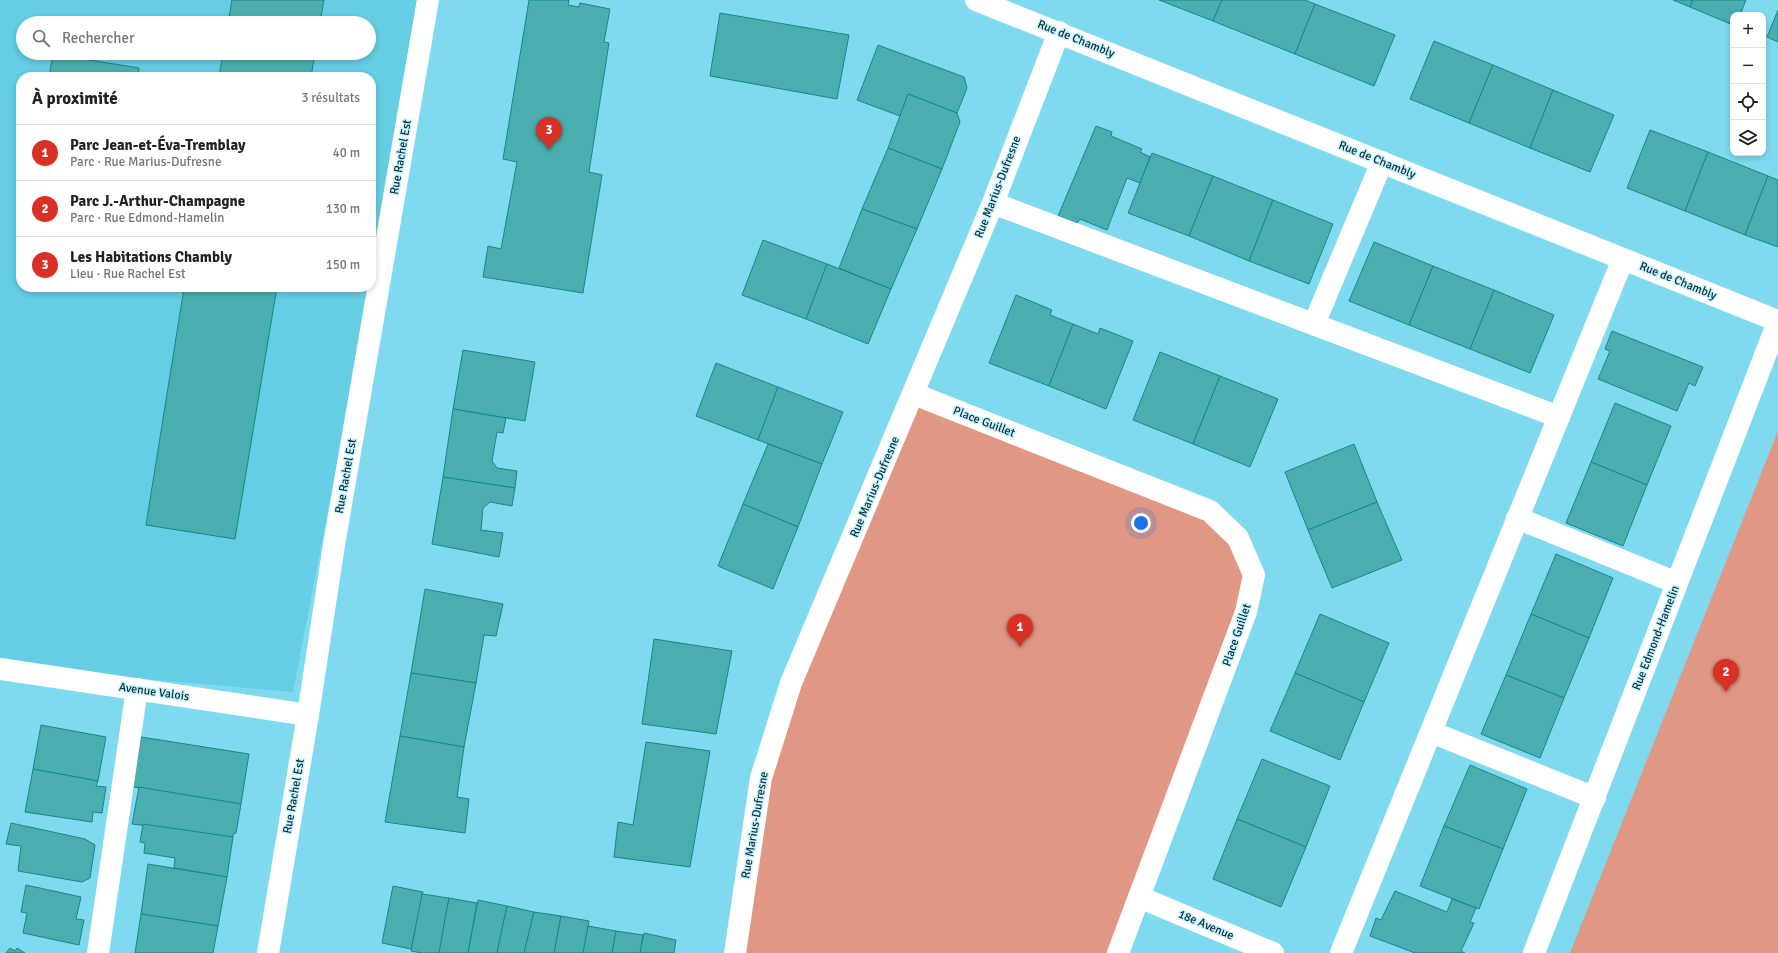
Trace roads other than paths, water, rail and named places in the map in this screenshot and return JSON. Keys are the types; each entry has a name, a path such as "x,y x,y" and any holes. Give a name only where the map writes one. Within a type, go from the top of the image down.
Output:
{"street":[{"name":"Rue Rachel Est","path":"268,953 308,715 335,537 428,0"},
{"name":"Rue de Chambly","path":"976,0 1059,32 1778,322"},
{"name":"Rue Marius-Dufresne","path":"735,953 762,778 792,683 993,203 1059,32"},
{"path":"1314,324 1382,162"},
{"path":"993,203 1559,417"},
{"path":"1341,953 1623,259"},
{"name":"Rue Edmond-Hamelin","path":"1534,953 1778,322"},
{"name":"Place Guillet","path":"914,394 1210,511 1238,538 1254,575 1246,612 1118,953"},
{"path":"1518,518 1677,583"},
{"name":"Avenue Valois","path":"0,669 308,715"},
{"path":"98,953 137,689"},
{"path":"1431,732 1595,798"},
{"name":"18e Avenue","path":"1139,897 1273,953"}],"place":[{"name":"Les Habitations Chambly","path":"549,150"},
{"name":"Parc Jean-et-Éva-Tremblay","path":"1020,647"},
{"name":"Parc J.-Arthur-Champagne","path":"1726,692"}]}
